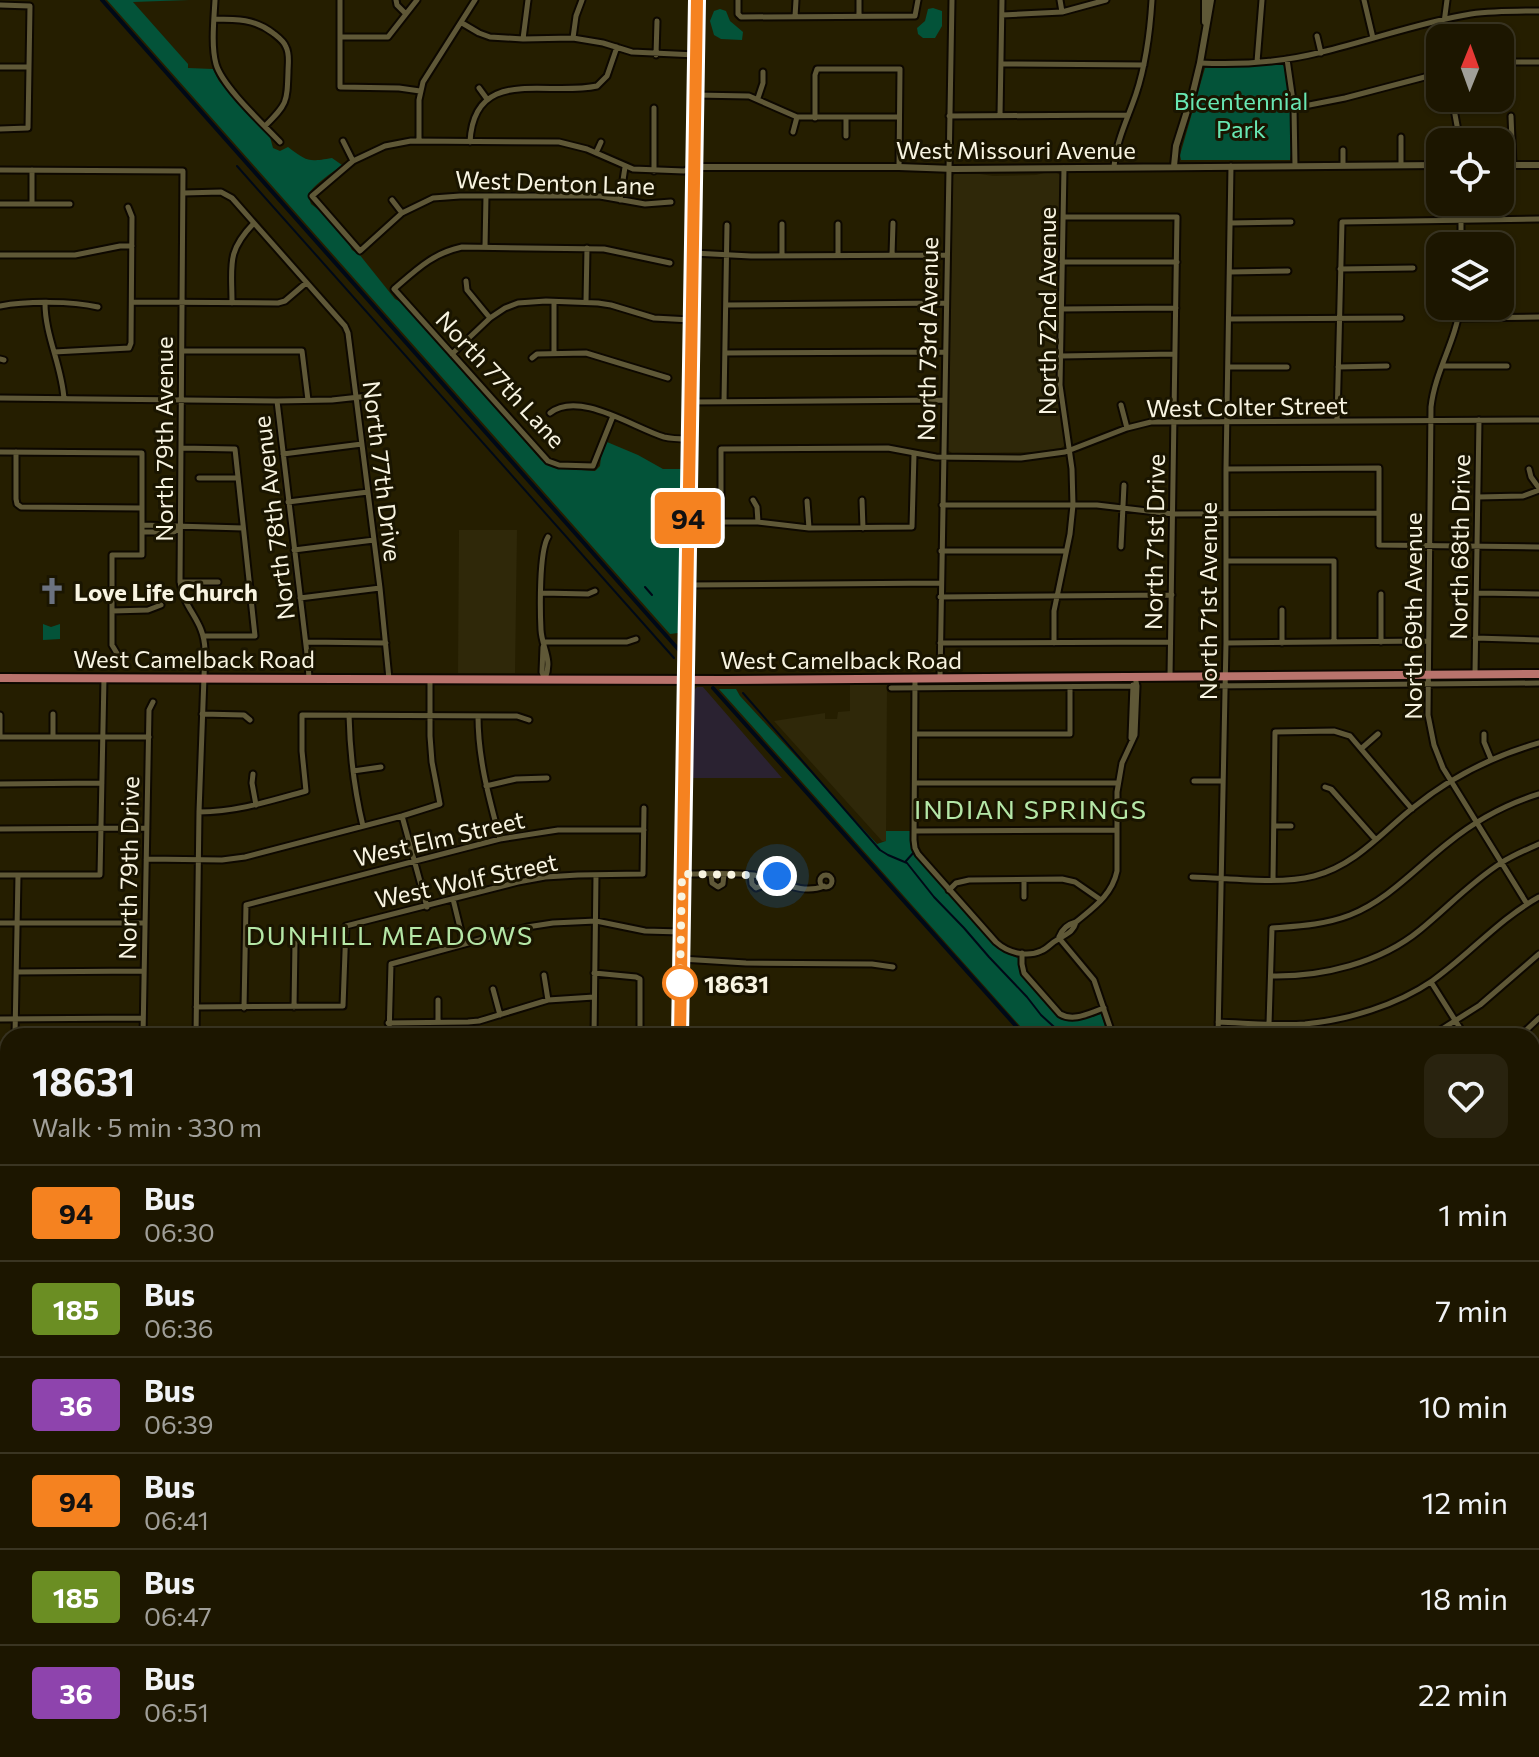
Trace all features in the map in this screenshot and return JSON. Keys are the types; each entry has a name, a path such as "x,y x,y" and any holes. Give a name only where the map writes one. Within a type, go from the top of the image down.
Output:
{"main road":[{"path":"680,1028 697,0"},
{"name":"West Camelback Road","path":"0,678 915,683 940,678 1135,683 1170,676 1225,681 1427,679 1475,674 1539,674"}],"street":[{"path":"215,0 216,65 225,81 280,142"},
{"path":"340,0 340,87 420,91"},
{"path":"396,0 405,13"},
{"path":"340,37 388,37 417,0"},
{"path":"419,141 420,91 427,74 475,0"},
{"path":"523,39 528,0"},
{"path":"573,38 582,0"},
{"path":"738,0 738,16 795,17 915,16 918,0"},
{"path":"795,17 796,0"},
{"path":"859,0 859,16"},
{"name":"North 73rd Avenue","path":"940,678 952,0"},
{"path":"1000,115 1002,0"},
{"path":"1060,0 1062,12"},
{"path":"1002,15 1062,12 1106,0"},
{"path":"1114,167 1117,146 1144,65 1152,0"},
{"path":"1174,166 1176,146 1200,63 1208,0"},
{"path":"1257,62 1262,0"},
{"path":"1364,0 1373,38"},
{"path":"1444,24 1447,0"},
{"path":"0,5 30,6 28,128 0,129"},
{"path":"1200,63 1287,59 1444,20 1495,12 1539,11"},
{"path":"214,19 244,19 269,30 286,46 286,102 265,126"},
{"path":"656,55 657,21"},
{"path":"462,23 490,37 573,38 632,52 696,55"},
{"path":"1317,36 1321,53"},
{"path":"470,142 475,115 487,99 500,91 585,89 604,85 617,47"},
{"path":"1095,56 1095,65"},
{"path":"1287,59 1294,108 1295,166"},
{"path":"1514,62 1539,62"},
{"path":"1001,64 1144,65"},
{"path":"0,67 28,67"},
{"path":"815,118 817,69 900,69 899,167"},
{"path":"758,98 763,72"},
{"path":"225,81 233,75"},
{"path":"1294,108 1426,77"},
{"path":"479,88 487,99"},
{"path":"695,95 740,94 758,98 797,117 899,117"},
{"path":"654,108 654,171"},
{"path":"949,116 1128,115"},
{"path":"1511,116 1511,128"},
{"path":"793,132 797,117"},
{"path":"846,118 846,136"},
{"path":"1401,137 1401,165"},
{"path":"343,141 353,161"},
{"name":"West Missouri Avenue","path":"360,251 312,196 353,161 393,144 419,141 559,142 596,153 625,167 654,171 684,171 694,167 1426,165"},
{"path":"596,153 601,142"},
{"path":"1343,150 1343,165"},
{"path":"1514,165 1539,165"},
{"name":"North 71st Avenue","path":"1218,1028 1231,166"},
{"path":"620,200 625,167"},
{"name":"North 72nd Avenue","path":"1054,643 1056,597 1073,505 1072,469 1060,385 1064,168"},
{"path":"0,170 32,170 32,204"},
{"name":"North 79th Avenue","path":"32,170 183,171 180,582 185,601 204,636 196,1028"},
{"name":"North 77th Drive","path":"184,193 225,193 232,198 347,329 389,679"},
{"path":"486,196 485,247 587,248 670,263"},
{"name":"West Denton Lane","path":"360,251 402,213 433,198 600,196 645,204 671,202"},
{"path":"392,200 402,213"},
{"path":"0,204 70,204"},
{"path":"54,352 129,348 132,217 128,207"},
{"path":"1460,216 1460,232"},
{"name":"North 71st Drive","path":"1063,217 1177,217 1170,676"},
{"path":"1337,421 1342,222 1539,219"},
{"path":"1231,223 1291,222"},
{"path":"232,303 233,254 238,241 254,223"},
{"path":"892,255 893,223"},
{"path":"782,224 782,256"},
{"path":"838,224 838,255"},
{"path":"724,402 727,225"},
{"path":"0,255 75,255 132,246"},
{"name":"North 77th Lane","path":"485,247 462,247 437,255 394,289 544,457 559,465 593,466 613,416"},
{"path":"586,302 587,248"},
{"path":"692,253 751,256 946,255"},
{"path":"1062,262 1177,262"},
{"path":"1340,269 1413,268"},
{"path":"1230,272 1288,271"},
{"path":"466,281 467,290 490,318"},
{"path":"132,302 282,302 306,283"},
{"path":"554,301 554,353"},
{"path":"452,354 490,318 518,303 586,302 611,305 654,318 691,320"},
{"path":"45,303 64,399"},
{"path":"0,306 45,303 98,307"},
{"path":"726,305 945,303"},
{"path":"1061,309 1176,308"},
{"path":"1514,317 1539,317"},
{"path":"1229,319 1401,318"},
{"name":"North 69th Avenue","path":"1458,320 1433,391 1430,420 1428,715 1438,757 1527,904"},
{"path":"182,351 302,351 308,400"},
{"path":"725,353 945,352"},
{"path":"532,358 537,354 586,353 668,378"},
{"path":"1061,356 1175,354"},
{"path":"1338,367 1387,366"},
{"path":"1442,366 1507,366"},
{"path":"1228,367 1287,367"},
{"path":"0,398 277,401 378,395"},
{"path":"690,402 943,400"},
{"name":"North 78th Avenue","path":"277,401 309,679"},
{"path":"1121,405 1127,428"},
{"path":"550,413 556,408 592,408 663,437 689,439"},
{"name":"North 68th Drive","path":"1475,674 1479,420"},
{"name":"West Colter Street","path":"721,522 721,449 888,448 943,457 1021,458 1069,450 1151,422 1539,420"},
{"path":"283,454 362,444"},
{"path":"181,448 235,449 255,636 204,636"},
{"path":"0,452 142,453 142,555 112,555 112,645 118,655"},
{"path":"16,452 17,504 21,507 142,508"},
{"path":"688,522 758,522 809,528 912,527 914,454"},
{"path":"1226,469 1379,468 1379,545 1539,547"},
{"path":"1478,497 1523,496 1539,489 1529,469"},
{"path":"199,478 237,478"},
{"path":"1121,547 1124,485"},
{"path":"288,502 368,492"},
{"path":"753,500 758,522"},
{"path":"862,500 863,528"},
{"path":"807,501 809,528"},
{"path":"942,505 1097,505 1173,514 1226,515 1379,513"},
{"path":"142,528 243,528"},
{"path":"545,680 541,630 543,545 548,537"},
{"path":"294,550 374,540"},
{"path":"941,551 1066,551"},
{"path":"1226,561 1334,561 1334,642"},
{"path":"180,582 218,582"},
{"path":"687,585 940,583"},
{"path":"300,598 380,588"},
{"path":"542,593 588,594 595,591"},
{"path":"1477,593 1539,594"},
{"path":"1381,594 1381,642"},
{"path":"940,597 1172,595"},
{"path":"112,611 148,610 161,605"},
{"path":"1282,610 1282,643"},
{"path":"1475,638 1539,640"},
{"path":"544,642 627,642 636,639"},
{"path":"1226,643 1427,641"},
{"path":"306,642 386,643"},
{"path":"940,643 1170,642"},
{"path":"0,875 100,875 104,678"},
{"path":"146,859 222,860 245,857 440,804 432,762 430,679"},
{"name":"West Camelback Road","path":"1427,679 1539,683"},
{"name":"West Camelback Road","path":"1205,686 1225,681"},
{"path":"915,683 916,851 1001,947 1012,952 1034,953 1043,951 1067,935 1114,885 1117,871 1118,783 1123,761 1135,735 1135,683"},
{"name":"West Camelback Road","path":"891,688 915,683 1070,687 1135,683"},
{"path":"915,734 1070,734 1070,687"},
{"name":"North 79th Drive","path":"143,1028 149,710 153,702"},
{"path":"53,714 53,737"},
{"path":"202,714 244,715 250,720"},
{"path":"0,715 0,737 149,737"},
{"path":"199,812 256,805 306,791 302,715 517,716 529,720"},
{"path":"349,715 356,797 363,826"},
{"path":"478,716 478,740 486,786 500,839"},
{"path":"1273,879 1275,732 1343,732 1354,738 1412,809"},
{"path":"1362,748 1378,734"},
{"path":"1484,734 1491,759"},
{"path":"1192,877 1294,879 1315,876 1336,868 1354,859 1412,809 1451,781 1491,759 1539,743"},
{"path":"353,771 381,767"},
{"path":"253,774 256,805"},
{"path":"486,786 516,779 547,778"},
{"path":"1194,781 1223,781"},
{"path":"0,784 102,783"},
{"path":"915,783 1118,783"},
{"path":"1325,787 1331,789 1376,840"},
{"path":"1269,1024 1272,928 1322,923 1365,908 1476,822 1539,794"},
{"path":"644,808 644,830"},
{"path":"402,816 427,907"},
{"path":"1274,826 1291,826"},
{"path":"0,829 147,828"},
{"name":"West Elm Street","path":"244,1008 246,905 500,839 558,830 644,830"},
{"name":"West Wolf Street","path":"294,1007 343,1006 346,926 545,877 643,874 644,830"},
{"path":"914,831 1117,830"},
{"path":"1271,976 1325,973 1360,963 1383,952 1418,931 1469,886 1501,863 1539,844"},
{"path":"775,881 779,874 787,873 788,885"},
{"path":"682,874 751,875 788,885 817,889 824,886"},
{"path":"711,874 716,887 723,884 724,874"},
{"path":"15,1028 18,875"},
{"path":"594,1028 596,875"},
{"path":"751,875 756,888 765,878"},
{"path":"949,890 963,880 1068,879 1101,900"},
{"path":"1024,880 1024,897"},
{"path":"1218,1022 1306,1023 1361,1013 1399,999 1431,982 1508,916 1539,897"},
{"path":"453,899 464,944"},
{"path":"388,1028 391,964 542,924 596,921 645,931 681,932"},
{"path":"0,923 145,923"},
{"path":"1059,938 1094,980 1110,1028"},
{"path":"196,1007 294,1007 295,943"},
{"path":"1022,953 1024,973 1060,1014 1075,1018 1104,1008"},
{"path":"1445,1028 1480,1005 1539,954"},
{"path":"681,959 893,967"},
{"path":"17,972 144,971"},
{"path":"594,973 640,979 640,1028"},
{"path":"544,975 548,1000"},
{"path":"1431,982 1460,1028"},
{"path":"493,989 500,1015"},
{"path":"388,1023 479,1021 548,1000 594,997"},
{"path":"438,1000 438,1022"},
{"path":"0,1019 143,1018"}],"shaded area":[{"path":"1060,175 1057,388 1065,445 1035,452 952,453 948,450 953,176"},
{"path":"459,530 517,530 515,673 458,673"},
{"path":"850,685 887,685 886,842 774,721 825,713 825,719 837,719 838,712 850,711"},
{"path":"697,687 703,687 782,778 691,778 692,692"}],"green space":[{"path":"107,0 189,0 133,2 188,64 188,68 213,69 219,81 270,137 273,148 280,151 288,147 308,160 332,158 342,165 310,191 311,204 541,460 554,468 595,471 600,466 607,442 663,469 681,469 678,633 670,634"},
{"path":"928,9 942,11 942,26 935,38 923,38 917,28 925,21"},
{"path":"714,11 726,11 730,21 743,32 742,40 721,39 714,35 710,21"},
{"name":"Bicentennial Park","path":"1280,63 1284,66 1291,113 1290,160 1181,160 1205,68"},
{"path":"43,624 51,627 60,624 60,639 43,640"},
{"path":"719,689 736,689 877,844 886,841 886,831 911,831 911,846 916,856 992,942 1003,952 1018,958 1023,977 1057,1014 1065,1020 1077,1021 1101,1014 1105,1028 1022,1028"}],"waterway":[{"path":"102,0 678,649"},
{"path":"237,166 674,658"},
{"path":"645,587 652,595"},
{"path":"713,688 1018,1028"},
{"path":"743,693 880,850 907,863 934,897 1055,1028"},
{"path":"906,861 915,851"}],"bus line":[{"name":"94","path":"680,1028 697,0"}],"place":[{"name":"Love Life Church","path":"52,591"},
{"name":"18631","path":"680,983"}],"district":[{"name":"INDIAN SPRINGS","path":"1031,808"},
{"name":"DUNHILL MEADOWS","path":"390,934"}],"route":[{"path":"680,983 682,874 751,875 775,881 777,876"}]}
